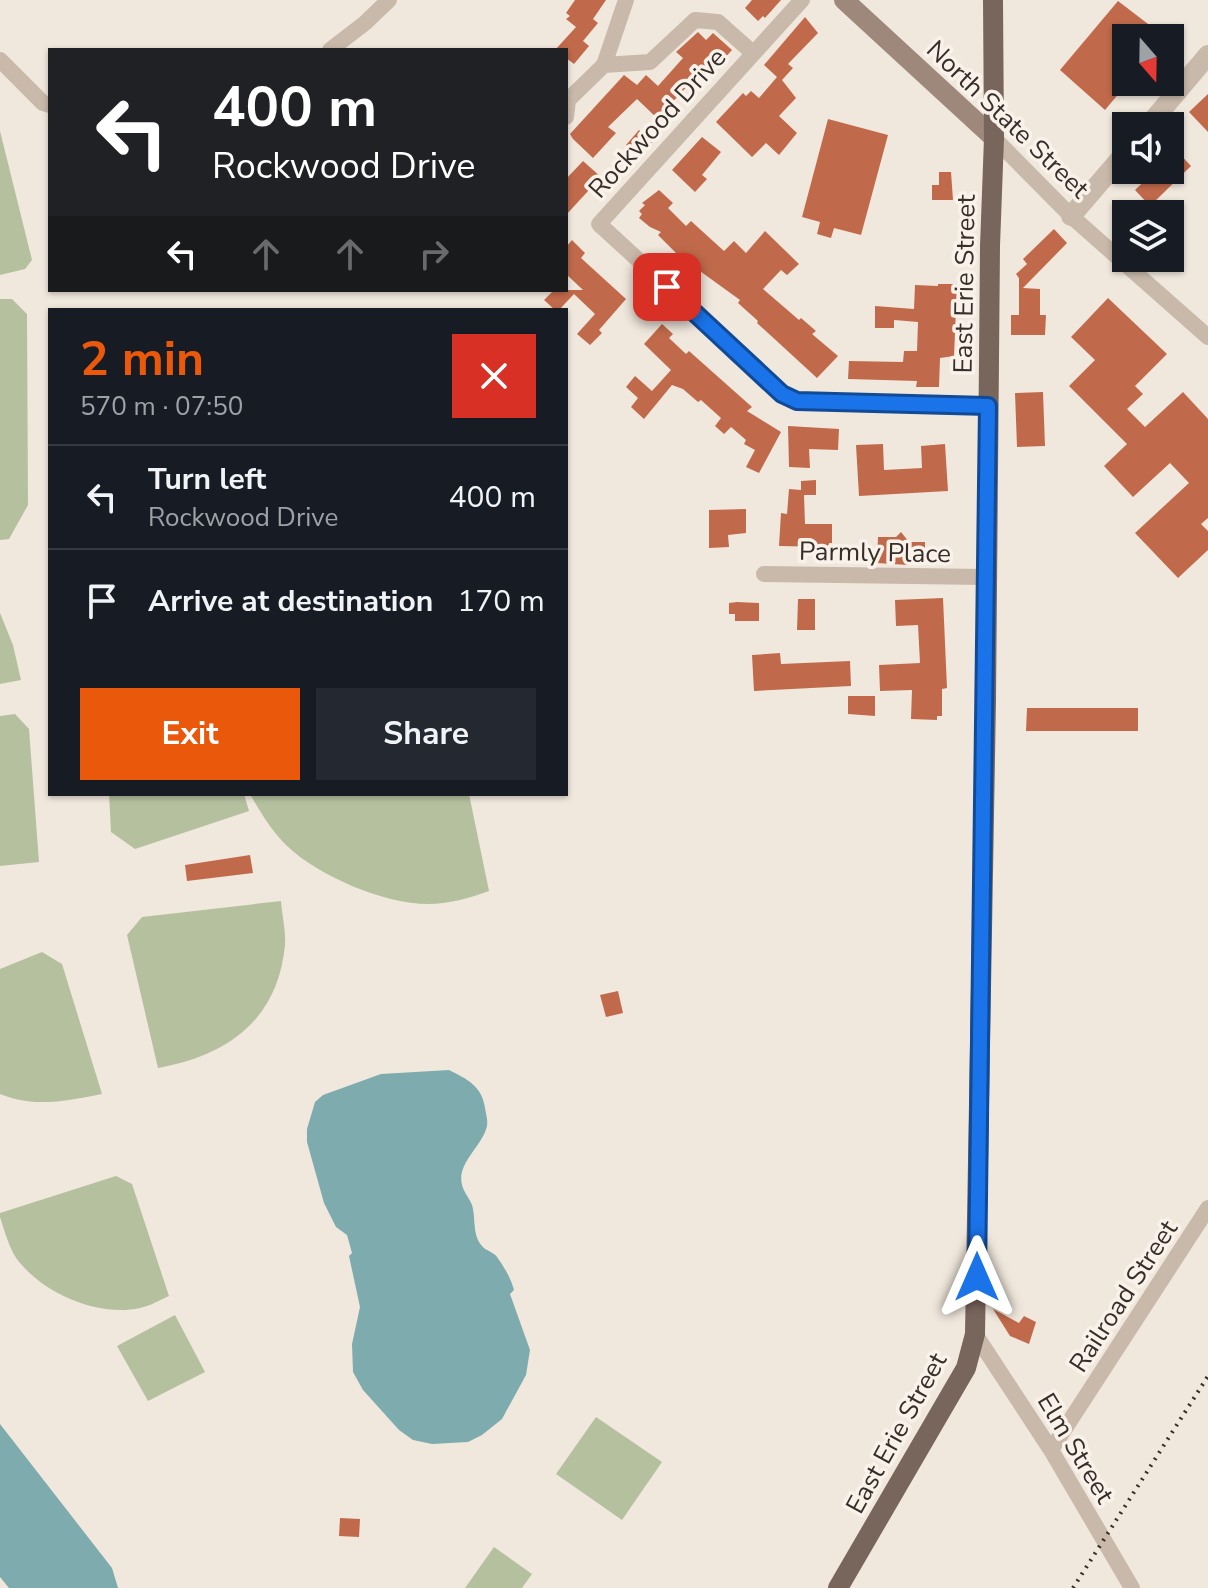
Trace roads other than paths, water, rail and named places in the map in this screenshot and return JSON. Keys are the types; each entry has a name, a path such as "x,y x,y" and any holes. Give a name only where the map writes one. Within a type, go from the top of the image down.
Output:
{"main road":[{"name":"North State Street","path":"844,0 994,138"},
{"name":"East Erie Street","path":"838,1588 966,1368 975,1334 994,138 993,0"}],"street":[{"path":"332,48 389,0"},
{"path":"568,104 604,65 626,0"},
{"name":"Rockwood Drive","path":"802,0 599,224 789,398 797,401 988,406"},
{"path":"604,65 650,62 695,20 718,22 753,53"},
{"path":"1160,112 1208,55"},
{"path":"0,60 48,104"},
{"name":"North State Street","path":"994,138 1071,216 1208,337"},
{"path":"1071,216 1112,168"},
{"name":"Parmly Place","path":"764,574 985,577"},
{"name":"Railroad Street","path":"1051,1450 1208,1208"},
{"name":"Elm Street","path":"975,1334 1051,1450 1132,1588"}],"water":[{"path":"449,1070 473,1084 483,1100 487,1126 465,1164 461,1179 472,1205 479,1242 496,1255 511,1281 514,1290 510,1294 530,1350 526,1375 502,1419 468,1442 432,1444 413,1440 399,1430 363,1390 353,1372 352,1344 360,1307 349,1256 352,1253 347,1235 336,1227 324,1203 307,1142 307,1129 315,1102 323,1095 381,1074"},
{"path":"0,1424 112,1568 118,1588 9,1588 0,1577"}],"railway":[{"path":"1073,1588 1208,1376"}]}
